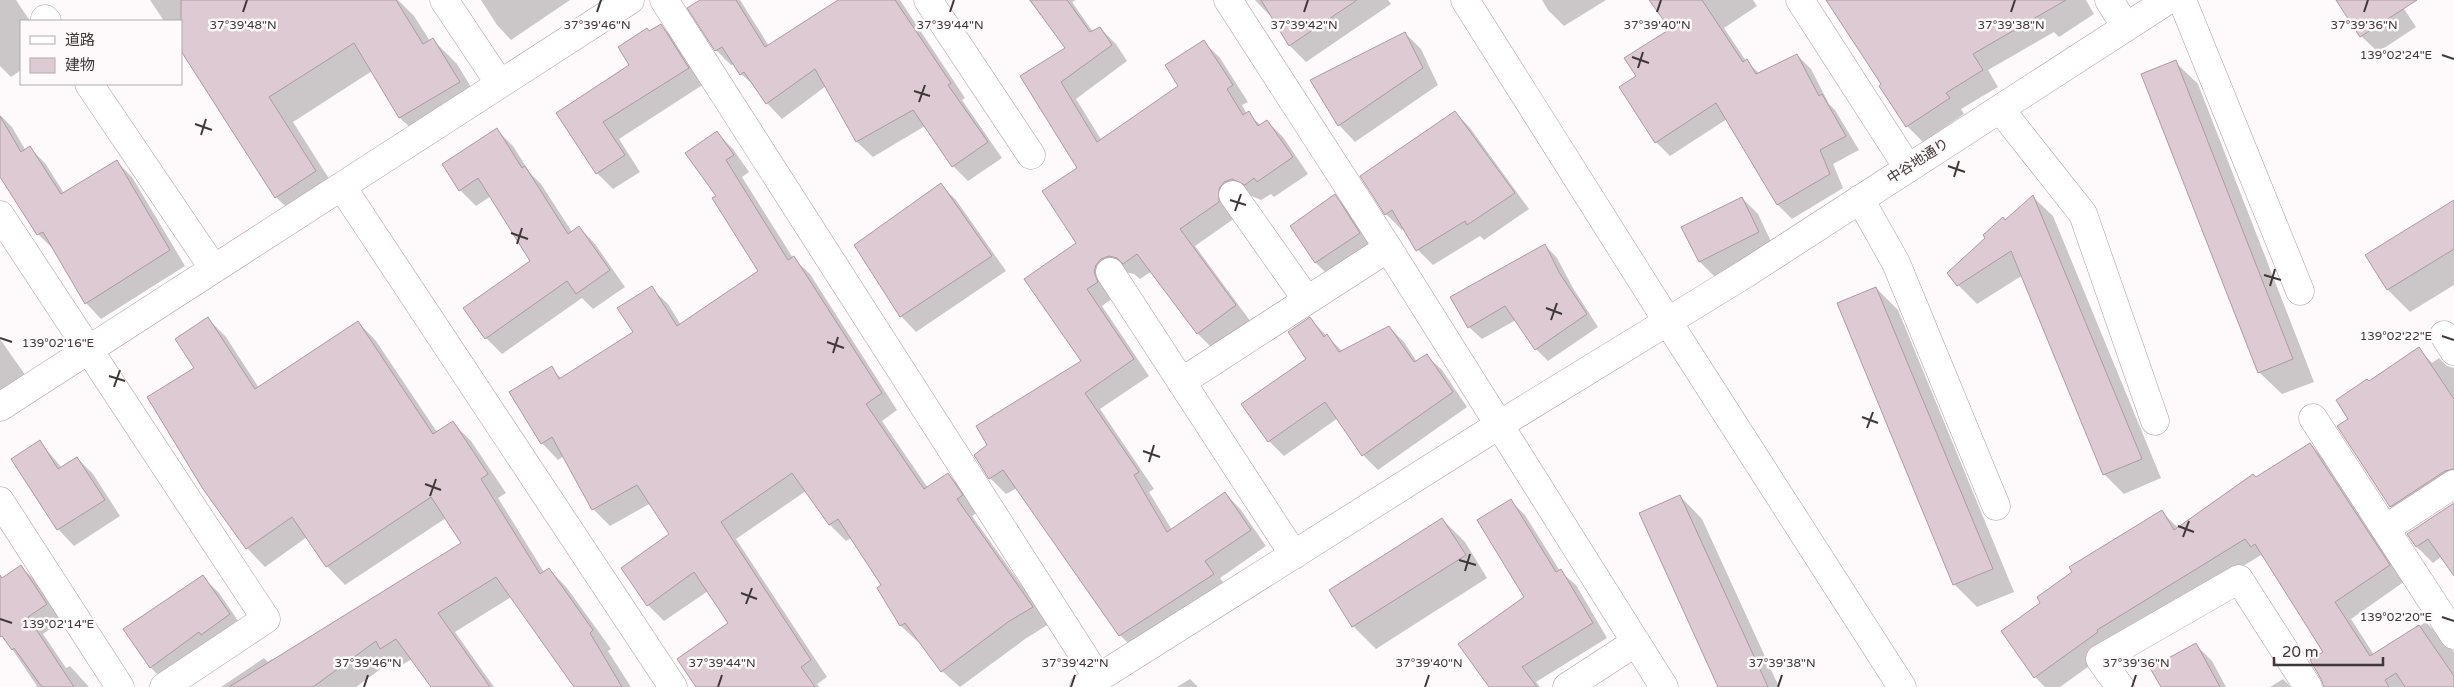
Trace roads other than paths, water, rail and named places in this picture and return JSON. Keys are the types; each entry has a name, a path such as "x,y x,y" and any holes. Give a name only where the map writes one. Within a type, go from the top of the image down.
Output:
{"street":[{"path":"444,0 500,84"},
{"path":"0,407 630,0"},
{"path":"664,0 1091,683"},
{"path":"928,0 1031,155"},
{"path":"1228,0 1388,248 1664,687"},
{"path":"1465,0 1668,322 1902,687"},
{"path":"1800,0 1908,168"},
{"path":"2109,0 2126,27"},
{"name":"中谷地通り","path":"1091,683 1499,425 1668,322 2168,0"},
{"path":"2182,0 2300,291"},
{"path":"90,85 214,269"},
{"path":"2000,109 2083,214 2155,421"},
{"path":"342,187 673,687"},
{"path":"1233,195 1306,300"},
{"path":"1860,200 1896,263 1996,506"},
{"path":"0,215 266,619 164,687"},
{"path":"1181,382 1388,248"},
{"path":"1110,272 1294,555"},
{"path":"2313,418 2454,635"},
{"path":"2385,529 2454,484"},
{"path":"0,501 120,687"},
{"path":"2120,687 2100,659 2239,579 2308,687"},
{"path":"1567,687 1636,642"}]}
